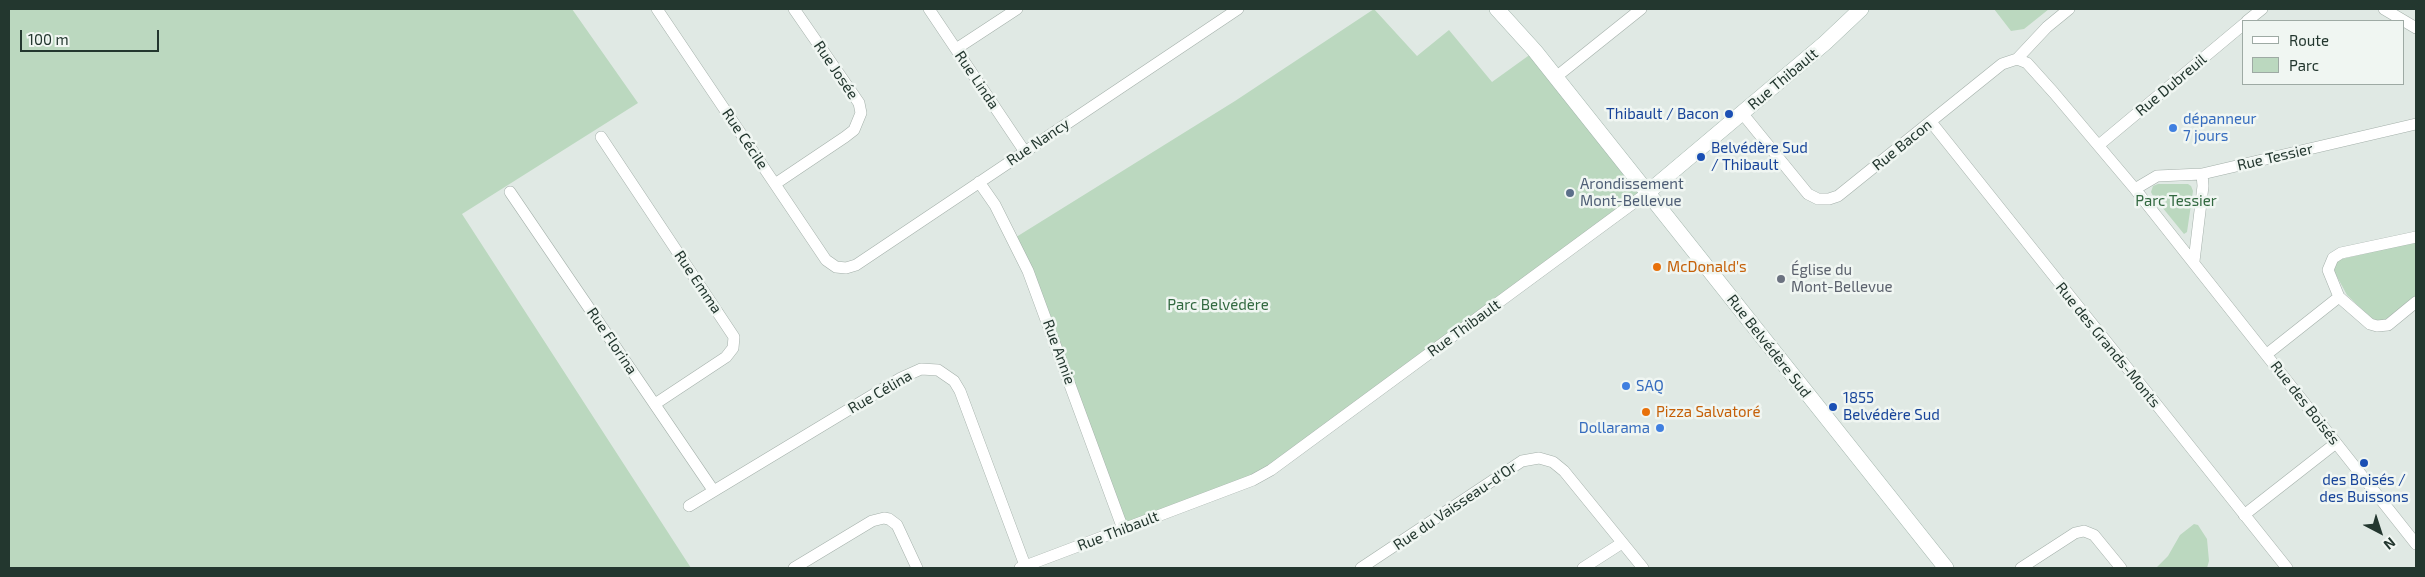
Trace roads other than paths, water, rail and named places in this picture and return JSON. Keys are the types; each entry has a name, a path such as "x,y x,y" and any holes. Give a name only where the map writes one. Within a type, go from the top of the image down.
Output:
{"street":[{"name":"Rue Cécile","path":"657,9 826,260 836,267"},
{"name":"Rue Josée","path":"776,184 854,130 861,113 859,103 794,9"},
{"name":"Rue Linda","path":"929,9 1025,152"},
{"path":"956,50 1017,9"},
{"name":"Rue Nancy","path":"836,267 846,268 856,265 1238,9"},
{"name":"Rue Belvédère Sud","path":"1497,9 1556,77 1946,568"},
{"path":"1556,77 1641,9"},
{"name":"Rue Thibault","path":"1024,568 1253,480 1271,470 1648,193 1836,34 1861,9"},
{"name":"Rue Bacon","path":"1742,113 1801,188 1813,197 1829,199 1846,191 2002,64 2017,58 2047,27 2069,9"},
{"path":"2248,20 2262,9"},
{"path":"2384,9 2403,20"},
{"path":"2405,21 2416,28"},
{"name":"Rue Dubreuil","path":"2099,145 2242,26"},
{"name":"Rue des Boisés","path":"2017,58 2027,63 2135,188 2416,544"},
{"name":"Rue des Grands-Monts","path":"1931,122 2287,568"},
{"name":"Rue Tessier","path":"2135,188 2157,176 2202,174 2416,124"},
{"name":"Rue Emma","path":"601,137 734,337 733,348 726,357 655,404"},
{"path":"2194,261 2203,186 2202,174"},
{"name":"Rue Annie","path":"979,182 995,205 1028,270 1123,529"},
{"name":"Rue Florina","path":"510,192 713,490"},
{"path":"2416,237 2341,254 2334,257 2328,270 2338,297 2370,324 2377,326 2388,324 2416,302"},
{"path":"2267,354 2338,297"},
{"name":"Rue Célina","path":"689,506 912,372 921,369 938,370 954,381 960,391 1024,568"},
{"path":"2244,515 2336,443"},
{"name":"Rue du Vaisseau-d'Or","path":"1361,568 1522,461 1539,458 1553,462 1571,479 1622,543"},
{"path":"794,568 872,521 884,518 897,525 917,568"},
{"path":"2021,568 2070,536 2084,530 2094,535 2120,568"},
{"path":"1583,568 1622,543 1643,568"}],"place":[{"name":"Thibault / Bacon","path":"1729,114"},
{"name":"dépanneur 7 jours","path":"2173,128"},
{"name":"Belvédère Sud / Thibault","path":"1701,157"},
{"name":"Arondissement Mont-Bellevue","path":"1570,193"},
{"name":"McDonald's","path":"1657,267"},
{"name":"Église du Mont-Bellevue","path":"1781,279"},
{"name":"SAQ","path":"1626,386"},
{"name":"1855 Belvédère Sud","path":"1833,407"},
{"name":"Pizza Salvatoré","path":"1646,412"},
{"name":"Dollarama","path":"1660,428"},
{"name":"des Boisés / des Buissons","path":"2364,463"}],"park label":[{"name":"Parc Tessier","path":"2176,201"},
{"name":"Parc Belvédère","path":"1218,305"}]}
